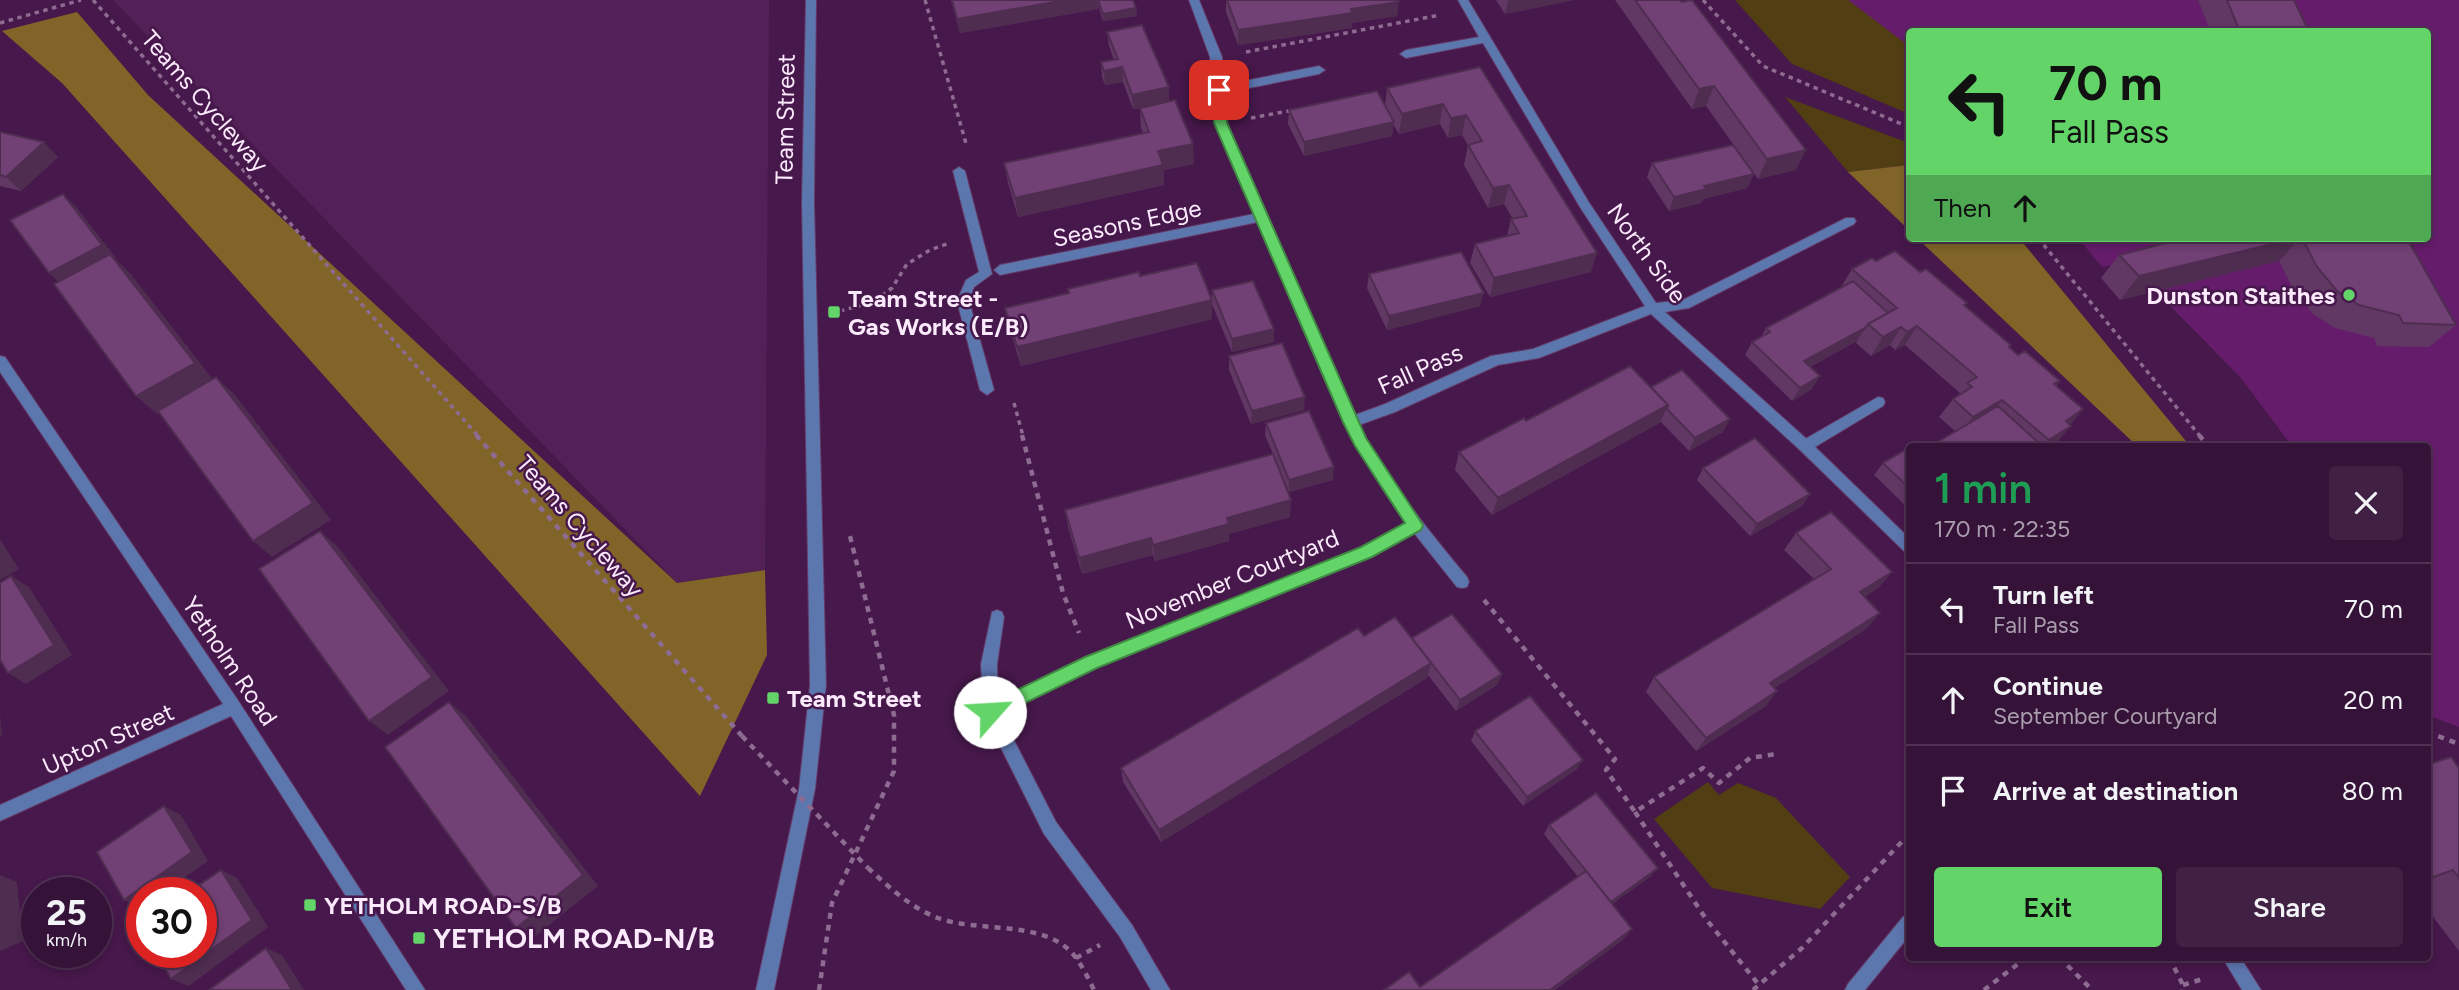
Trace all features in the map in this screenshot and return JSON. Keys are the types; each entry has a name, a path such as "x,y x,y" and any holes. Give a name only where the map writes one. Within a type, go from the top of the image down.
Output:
{"street":[{"name":"Team Street","path":"765,990 807,789 818,685 808,202 811,0"},
{"path":"1194,0 1216,57 1221,123 1360,442 1415,525 1462,582"},
{"name":"North Side","path":"1466,5 1584,204 1653,308 1805,446 1906,544"},
{"path":"1406,54 1486,39"},
{"path":"1219,90 1319,71"},
{"path":"959,172 986,274 971,280 962,300 987,390"},
{"name":"Seasons Edge","path":"986,274 1261,217"},
{"name":"Fall Pass","path":"1351,422 1390,408 1496,360 1534,354 1653,308 1685,305 1850,221"},
{"name":"Yetholm Road","path":"0,361 234,707 416,990"},
{"path":"1805,446 1878,402"},
{"name":"November Courtyard","path":"990,712 1091,662 1303,579 1366,552 1415,525"},
{"path":"997,617 989,664 990,712 1050,828 1126,931 1161,990"},
{"name":"Upton Street","path":"0,813 234,707"},
{"path":"1854,990 1906,927"},
{"path":"2233,961 2252,990"}],"path":[{"path":"0,23 81,0"},
{"name":"Teams Cycleway","path":"93,0 742,736 868,868 894,892 941,919 1036,936 1065,946 1076,958 1094,990"},
{"path":"925,0 970,157"},
{"path":"1703,0 1763,66 1906,126"},
{"path":"1216,57 1466,5"},
{"path":"1221,123 1302,109"},
{"path":"840,311 873,302 892,288 907,264 930,250 976,238"},
{"path":"2041,242 2206,443"},
{"path":"840,297 841,324"},
{"path":"1012,395 1063,593 1091,662"},
{"path":"819,990 832,903 894,771 894,715 847,526"},
{"path":"1462,582 1485,600 1615,759 1606,770 1706,919 1759,985"},
{"path":"2431,734 2459,744"},
{"path":"1635,813 1703,768 1719,783 1750,758 1776,754"},
{"path":"1753,990 1802,948 1906,837"},
{"path":"1984,990 2022,961"},
{"path":"2063,961 2092,990"},
{"path":"2171,961 2183,985 2182,990"}],"shaded area":[{"path":"113,0 769,0 765,570 677,583"},
{"path":"1735,0 2198,0 1945,28 1906,28 1906,113 1792,64"},
{"path":"1848,0 2459,0 2459,727 2431,716 2431,443 2290,443 2241,378 2127,262 2102,267 2081,242 2431,242 2431,28 1906,28 1906,44"},
{"path":"77,12 148,95 677,583 765,570 767,655 700,796 62,83 2,31"},
{"path":"1785,97 1906,142 1906,165 1848,172"},
{"path":"1906,165 1906,227 1848,172"},
{"path":"1921,242 2022,242 2188,443 2134,443"},
{"path":"1708,782 1719,795 1738,783 1776,798 1850,877 1820,909 1712,888 1654,819"}],"building":[{"path":"952,0 1066,0 957,19"},
{"path":"1098,0 1133,0 1136,8 1103,14"},
{"path":"1227,0 1399,2 1351,9 1353,13 1238,30"},
{"path":"1635,0 1692,0 1806,150 1767,159 1714,86 1699,89"},
{"path":"2227,0 2294,0 2307,28 2238,28"},
{"path":"1142,25 1169,87 1132,95 1122,67 1104,71 1101,62 1118,59 1107,32"},
{"path":"1480,67 1597,253 1494,278 1475,244 1519,233 1511,219 1527,216 1509,185 1493,188 1468,145 1482,141 1466,115 1451,118 1443,104 1402,114 1387,88"},
{"path":"1377,91 1394,122 1304,142 1289,110"},
{"path":"1175,100 1193,144 1158,151 1163,165 1015,198 1004,163 1149,132 1140,108"},
{"path":"0,132 44,142 6,177 0,175"},
{"path":"1733,145 1754,174 1704,186 1707,189 1674,197 1652,163"},
{"path":"63,194 102,245 49,273 10,220"},
{"path":"2169,242 2280,242 2139,276 2119,255"},
{"path":"2304,242 2409,242 2456,325 2403,323 2399,315 2359,305 2337,291 2317,267"},
{"path":"1895,251 1920,272 1926,269 1967,303 1964,305 2011,345 2009,347 2018,355 2025,351 2060,381 2054,384 2083,409 2066,421 2071,426 2049,440 2002,400 1973,417 1953,399 1972,387 1967,383 1977,377 1917,326 1907,332 1901,327 1883,337 1868,324 1897,308 1852,269 1872,258 1876,261"},
{"path":"1461,252 1484,293 1389,316 1369,274"},
{"path":"110,254 195,363 136,396 54,284"},
{"path":"1197,263 1212,300 1017,347 1005,308 1069,293 1068,289 1139,272 1140,276"},
{"path":"1253,281 1274,329 1232,339 1212,290"},
{"path":"1853,281 1888,313 1804,361 1820,376 1800,388 1752,342 1770,332 1766,328"},
{"path":"1282,343 1305,397 1252,411 1229,356"},
{"path":"1630,366 1668,405 1498,498 1459,452 1524,418 1526,421"},
{"path":"1682,370 1730,419 1695,438 1667,409 1668,405 1651,387"},
{"path":"216,377 313,503 253,541 158,411"},
{"path":"1998,406 2039,443 1936,443"},
{"path":"1309,411 1334,467 1289,480 1266,423"},
{"path":"1755,438 1810,494 1757,524 1703,468"},
{"path":"1906,450 1906,485 1883,463"},
{"path":"1273,454 1291,500 1227,518 1229,524 1153,545 1151,538 1079,558 1065,510"},
{"path":"1831,512 1892,572 1860,592 1880,613 1770,683 1777,691 1706,738 1654,677 1831,569 1796,533"},
{"path":"320,531 432,677 369,721 259,569"},
{"path":"11,576 54,645 8,673 0,660 0,583"},
{"path":"1452,614 1502,674 1460,700 1412,638"},
{"path":"1395,617 1431,663 1159,830 1121,768 1358,628 1364,636"},
{"path":"1530,696 1583,760 1527,797 1475,731"},
{"path":"449,702 583,875 516,928 385,747"},
{"path":"2451,757 2459,768 2459,878 2453,870 2431,878 2431,764"},
{"path":"1596,793 1658,868 1611,902 1549,825"},
{"path":"164,806 192,852 157,877 126,877 124,900 97,852"},
{"path":"221,870 252,920 217,945 217,877 211,877"},
{"path":"1586,871 1632,929 1550,990 1384,990 1409,972 1420,987"},
{"path":"266,948 292,990 209,990"},
{"path":"165,968 186,968 171,979"}],"place":[{"name":"Dunston Staithes","path":"2349,295"},
{"name":"Team Street - Gas Works (E/B)","path":"834,312"},
{"name":"Team Street","path":"773,698"},
{"name":"YETHOLM ROAD-S/B","path":"310,905"},
{"name":"YETHOLM ROAD-N/B","path":"419,938"}],"route":[{"path":"990,712 1091,662 1303,579 1366,552 1415,525 1360,442 1221,123 1219,90"}]}
